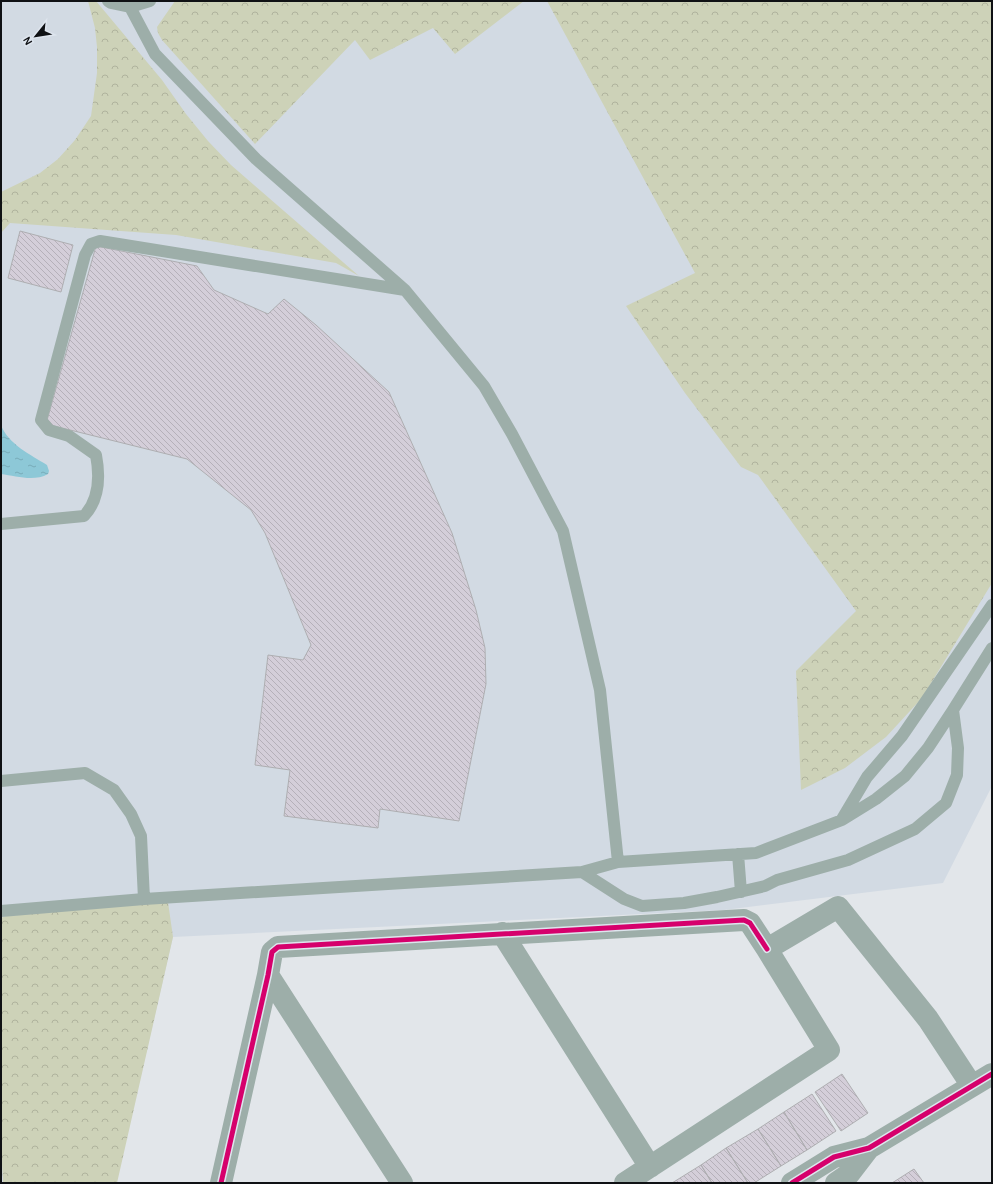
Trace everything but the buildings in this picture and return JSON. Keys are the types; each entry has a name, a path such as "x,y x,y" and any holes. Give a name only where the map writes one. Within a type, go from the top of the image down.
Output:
{"street":[{"path":"767,949 838,907 928,1019 972,1086"},
{"path":"221,1183 272,952 278,947 744,920 750,922 829,1050 625,1183"},
{"path":"502,933 650,1167"},
{"path":"268,975 402,1183"},
{"path":"792,1183 834,1157 869,1148 992,1074"},
{"path":"836,1183 849,1174 869,1148"}],"lane":[{"path":"108,1 110,3 130,7 150,1"},
{"path":"130,7 155,54 256,159 405,290 484,386 512,434 562,531 600,690 618,862"},
{"path":"1,524 84,516 92,507 100,472 96,455 69,436 48,430 41,420 85,255 91,244 100,241 405,290"},
{"path":"842,820 866,777 902,736 992,605"},
{"path":"1,911 144,899 582,872 618,862 756,853 842,820 876,799 905,776 928,748 954,710 992,648"},
{"path":"582,872 624,900 642,906 684,903 741,892 848,860 915,829 946,803 957,775 958,748 954,710"},
{"path":"1,781 85,773 114,790 131,814 141,836 144,899"},
{"path":"738,854 741,892"}],"shaded area":[{"path":"1,1 992,1 992,786 943,883 724,910 173,937 116,1183 1,1183"}],"green space":[{"path":"88,1 96,1 162,80 186,114 208,141 231,165 359,276 336,263 176,235 10,223 1,233 1,192 40,173 58,159 75,140 91,116 97,73 97,47 95,28"},
{"path":"175,1 524,1 455,54 433,28 370,60 355,40 255,144 162,40 158,33 157,27"},
{"path":"547,1 992,1 992,583 922,698 886,737 845,768 801,790 796,671 856,611 758,475 741,467 685,393 626,306 695,273"},
{"path":"168,902 173,937 117,1183 3,1183 1,1146 1,918 6,916"}],"water":[{"path":"1,425 4,432 14,443 47,465 49,471 48,474 37,478 31,478 1,474"}],"cycle path":[{"path":"221,1183 272,952 278,947 744,920 750,923 767,949"},
{"path":"792,1183 834,1157 869,1148 992,1074"}]}
